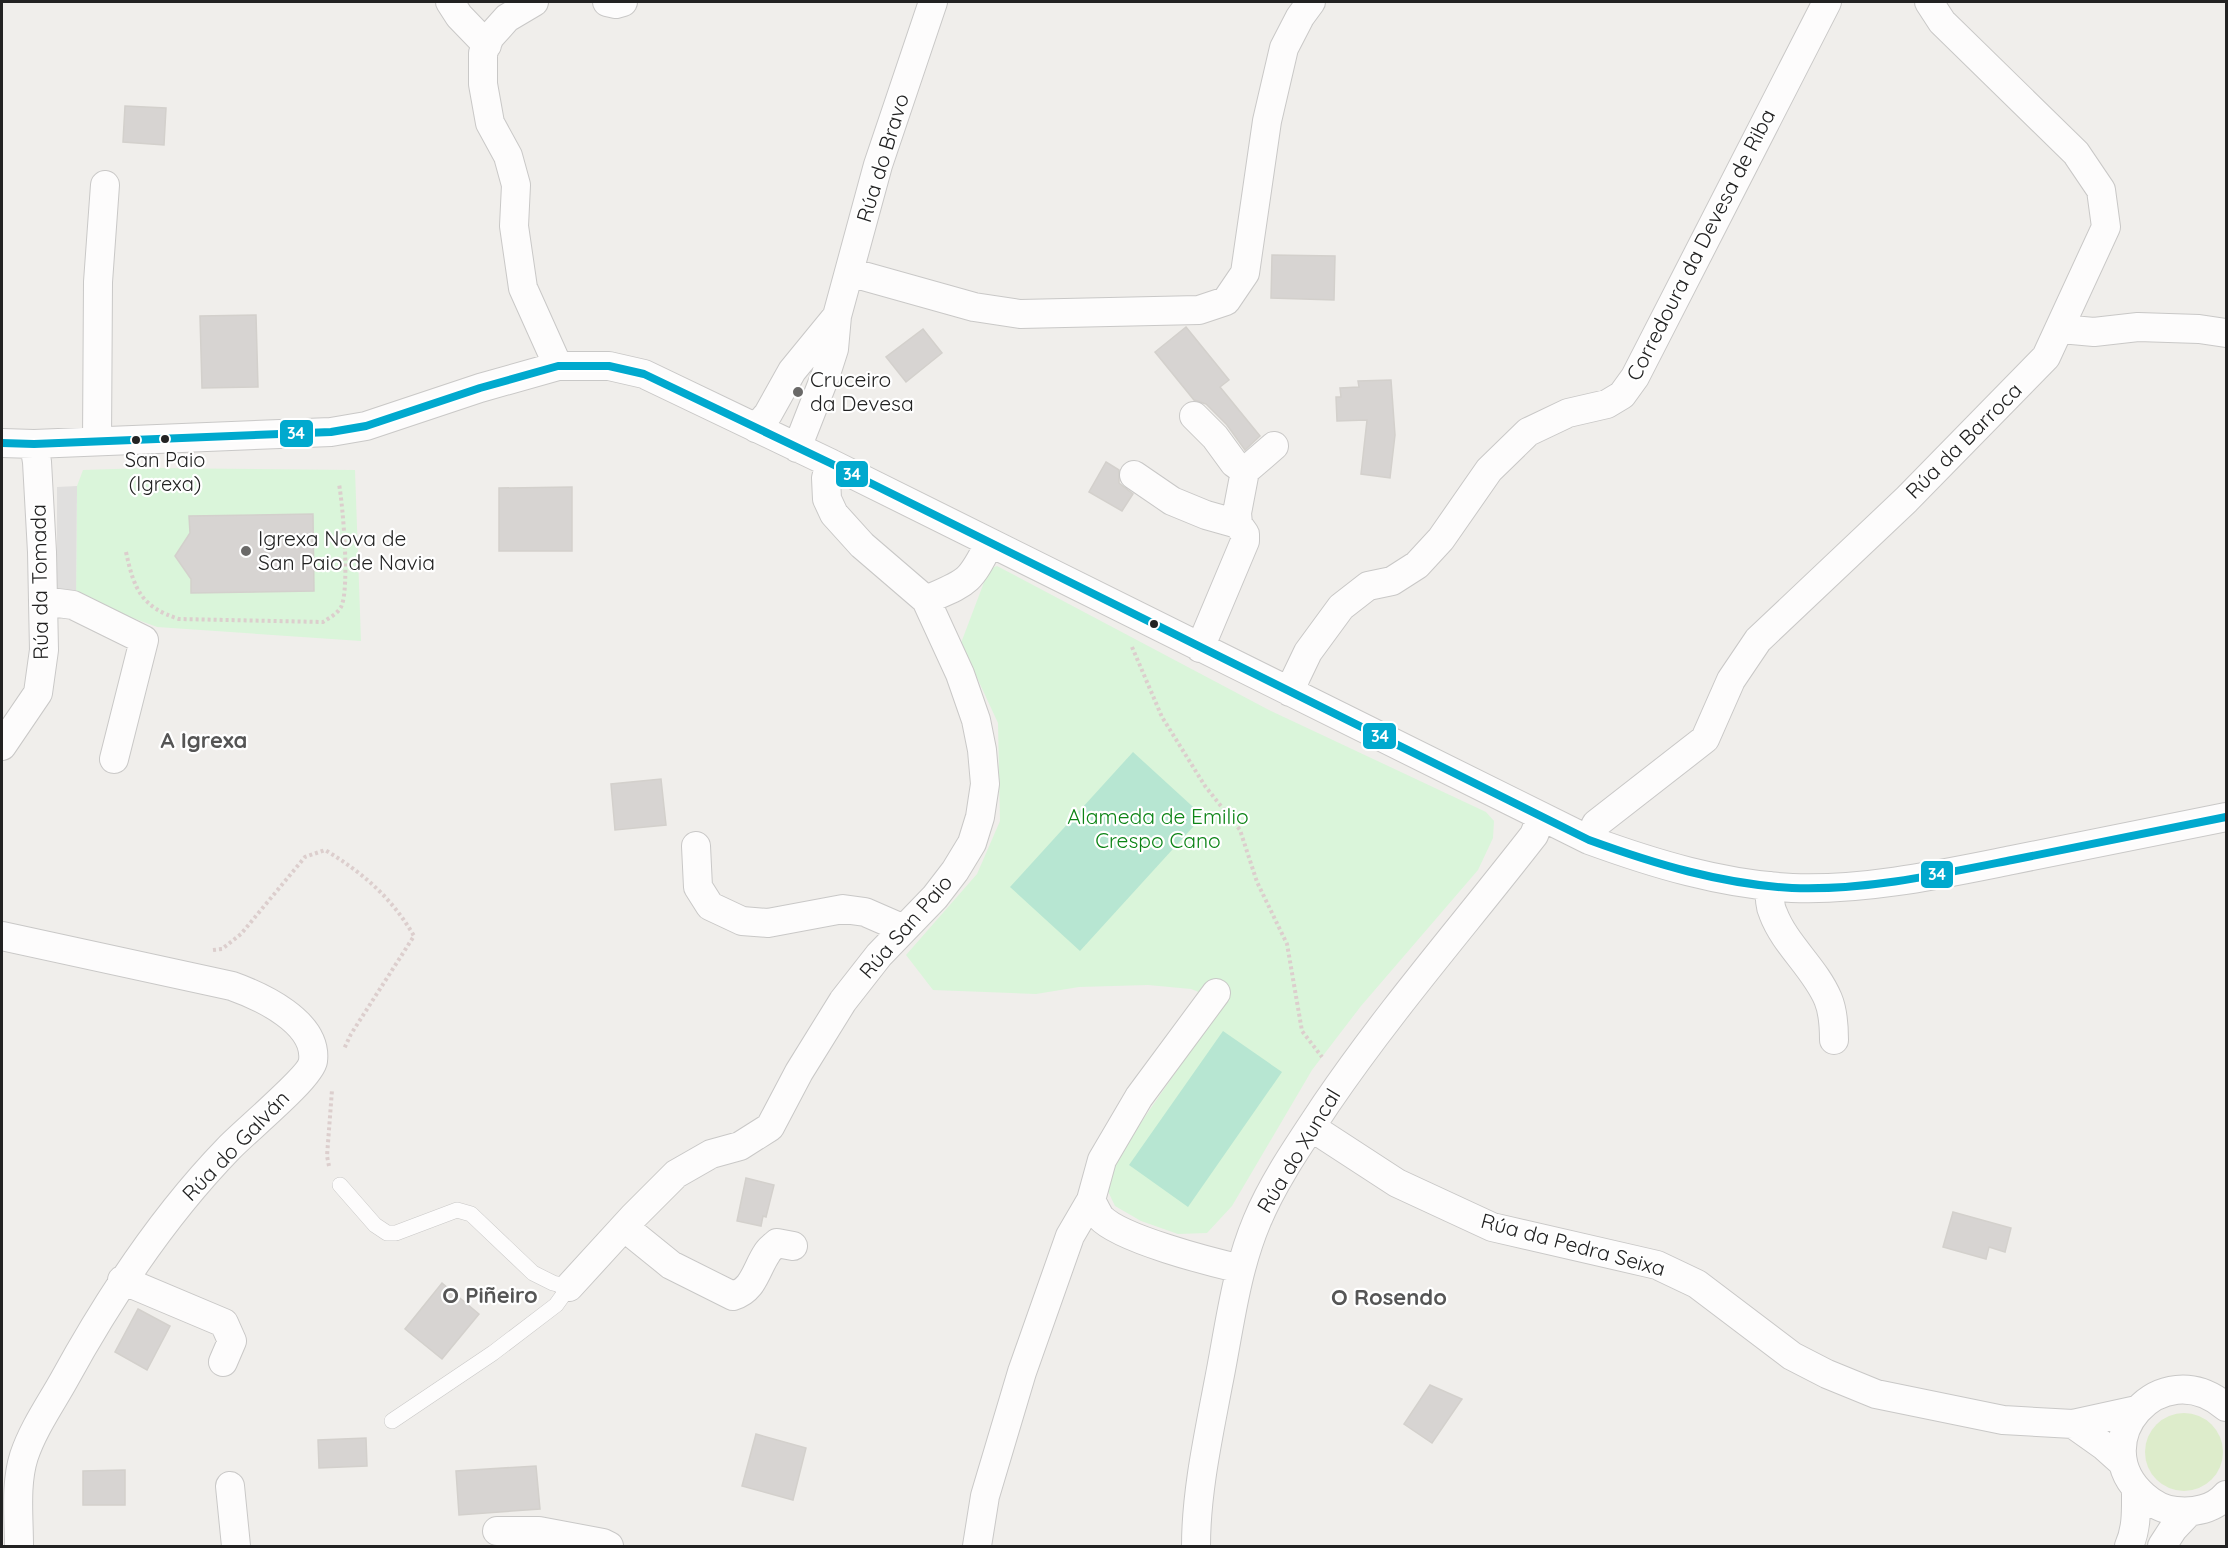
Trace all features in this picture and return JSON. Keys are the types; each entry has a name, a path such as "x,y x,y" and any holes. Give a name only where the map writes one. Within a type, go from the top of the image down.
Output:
{"street":[{"path":"450,2 459,16 486,45"},
{"path":"534,2 507,18 490,37 483,53 483,84 490,123 508,156 516,185 514,226 523,288 558,366"},
{"path":"607,2 616,4 623,2"},
{"name":"Rúa do Bravo","path":"797,448 834,349 837,316 878,165 933,2"},
{"path":"849,272 974,308 1020,314 1199,310 1226,301 1245,273 1267,121 1284,48 1300,16 1311,2"},
{"name":"Corredoura da Devesa de Riba","path":"1290,692 1308,652 1341,607 1368,586 1392,580 1417,565 1441,539 1489,470 1528,432 1568,413 1607,404 1622,395 1640,366 1827,2"},
{"name":"Rúa da Barroca","path":"1589,840 1596,824 1704,739 1731,680 1758,640 1906,500 2046,357 2061,329 2106,227 2101,190 2076,153 1942,22 1929,2"},
{"path":"96,441 98,282 105,185"},
{"name":"Rúa do Bravo","path":"756,428 768,414 792,371 837,316"},
{"path":"2061,329 2094,332 2138,327 2199,329 2226,333"},
{"path":"2,443 34,444 331,432 366,426 480,388 558,366 609,366 644,374 830,463 1589,840 1663,866 1704,876 1770,886 1822,888 1945,874 2226,817"},
{"path":"1194,416 1215,437 1234,463 1245,471"},
{"name":"Rúa da Tomada","path":"2,746 38,693 44,650 37,462 34,444"},
{"path":"1200,648 1245,541 1245,534 1238,524 1237,513 1245,471 1274,446"},
{"name":"Rúa San Paio","path":"569,1287 676,1174 711,1154 740,1146 770,1127 799,1071 843,1001 879,955 935,897 955,871 972,843 980,817 984,784 982,750 976,720 960,674 926,600 862,544 834,514 827,499 826,478 830,463"},
{"path":"1134,475 1172,501 1206,515 1238,524"},
{"path":"926,600 963,584 971,577 989,543"},
{"path":"43,601 73,605 144,640 114,759"},
{"name":"Rúa do Xuncal","path":"1196,1546 1196,1517 1216,1398 1241,1269 1256,1222 1279,1176 1369,1043 1534,835 1541,817"},
{"path":"696,846 698,887 710,906 742,921 768,923 843,909 865,912 904,929"},
{"path":"1770,886 1773,914 1799,956 1823,988 1829,1001 1834,1024 1834,1040"},
{"name":"Rúa do Galván","path":"2,936 232,986 254,994 294,1021 306,1033 313,1060 310,1070 207,1170 122,1280 31,1438 24,1456 19,1475 19,1546"},
{"path":"977,1546 985,1496 1022,1372 1070,1236 1091,1200 1102,1160 1139,1097 1216,993"},
{"name":"Rúa da Pedra Seixa","path":"1311,1127 1397,1183 1492,1227 1657,1265 1697,1284 1792,1356 1866,1390 2002,1420 2073,1424 2137,1410"},
{"path":"1091,1200 1101,1218 1125,1232 1194,1258 1241,1269"},
{"path":"624,1227 671,1265 733,1296 742,1293 760,1268 767,1252 777,1243 793,1246"},
{"path":"122,1280 224,1323 232,1341 223,1362"},
{"name":"Rúa da Pedra Seixa","path":"2188,1512 2160,1507 2151,1503 2136,1490 2123,1463 2122,1444 2127,1426 2137,1410 2153,1396 2173,1389 2194,1389 2214,1397 2226,1407"},
{"name":"Rúa da Pedra Seixa","path":"2073,1424 2123,1463"},
{"path":"230,1486 236,1546"},
{"path":"2129,1546 2134,1535 2136,1490"},
{"path":"2162,1546 2188,1512 2207,1508 2226,1495"},
{"path":"497,1531 539,1531 609,1546"}],"lane":[{"path":"340,1185 375,1225 387,1233 396,1233 457,1210 471,1214 533,1273 553,1283 569,1287 556,1305 493,1353 392,1421"}],"path":[{"path":"126,552 132,580 145,602 162,614 179,619 323,622 334,615 341,606 345,592 344,510 339,484"},
{"path":"1127,637 1161,717 1205,786 1240,830 1257,882 1287,944 1302,1031 1322,1057"},
{"path":"204,952 222,949 242,934 305,857 325,850 351,865 384,894 414,936 351,1034 341,1057"},
{"path":"333,1085 327,1156 331,1172 340,1185"}],"green space":[{"path":"146,468 355,470 361,641 157,627 76,597 77,486 83,470"},
{"name":"Alameda de Emilio Crespo Cano","path":"997,566 1269,710 1486,812 1494,821 1493,838 1478,870 1361,1006 1312,1070 1232,1206 1207,1233 1178,1234 1141,1221 1115,1206 1106,1187 1111,1166 1224,1002 1191,989 1148,985 1079,987 1036,994 933,990 906,955 977,874 1000,821 998,723 961,643 989,569"},
{"path":"1133,752 1203,816 1080,951 1010,887"},
{"path":"1223,1031 1282,1072 1188,1207 1129,1165"},
{"path":"2184,1413 2199,1416 2216,1430 2223,1452 2220,1467 2206,1484 2184,1491 2169,1488 2152,1474 2145,1452 2148,1437 2162,1420"}],"shaded area":[{"path":"77,486 76,597 57,593 57,487"}],"building":[{"path":"125,106 166,108 164,145 123,142"},
{"path":"1272,255 1335,256 1334,300 1271,298"},
{"path":"256,315 258,387 202,388 200,316"},
{"path":"1186,327 1229,380 1220,387 1260,436 1245,450 1227,425 1206,404 1194,400 1155,352"},
{"path":"923,329 942,353 906,382 886,357"},
{"path":"1391,380 1395,435 1390,478 1361,474 1367,420 1337,421 1336,397 1341,397 1340,388 1359,387 1358,381"},
{"path":"1106,462 1119,470 1119,483 1133,494 1122,511 1089,492"},
{"path":"572,487 572,551 499,551 499,488"},
{"name":"Igrexa Nova de San Paio de Navia","path":"313,514 314,591 191,593 191,579 175,556 190,533 189,516"},
{"path":"661,779 666,825 615,830 611,784"},
{"path":"746,1178 774,1185 766,1217 763,1216 761,1226 737,1221"},
{"path":"1953,1212 2011,1228 2005,1252 1989,1247 1986,1259 1943,1247"},
{"path":"442,1283 479,1314 442,1359 405,1329"},
{"path":"138,1309 170,1326 147,1370 115,1352"},
{"path":"1430,1385 1462,1399 1432,1443 1404,1424"},
{"path":"756,1434 806,1448 793,1500 742,1486"},
{"path":"366,1438 367,1466 319,1468 318,1440"},
{"path":"536,1466 540,1509 459,1515 456,1471"},
{"path":"125,1470 125,1505 83,1505 83,1471"}],"transit line":[{"name":"34","path":"2,443 34,444 331,432 366,426 480,388 558,366 609,366 644,374 830,463 1589,840 1689,872 1766,886 1847,887 1931,876 2226,817"}],"place":[{"name":"Cruceiro da Devesa","path":"798,392"},
{"name":"San Paio (Igrexa)","path":"165,439"},
{"name":"Igrexa Nova de San Paio de Navia","path":"246,551"}],"district":[{"name":"A Igrexa","path":"204,740"},
{"name":"O Piñeiro","path":"490,1295"},
{"name":"O Rosendo","path":"1389,1297"}]}
